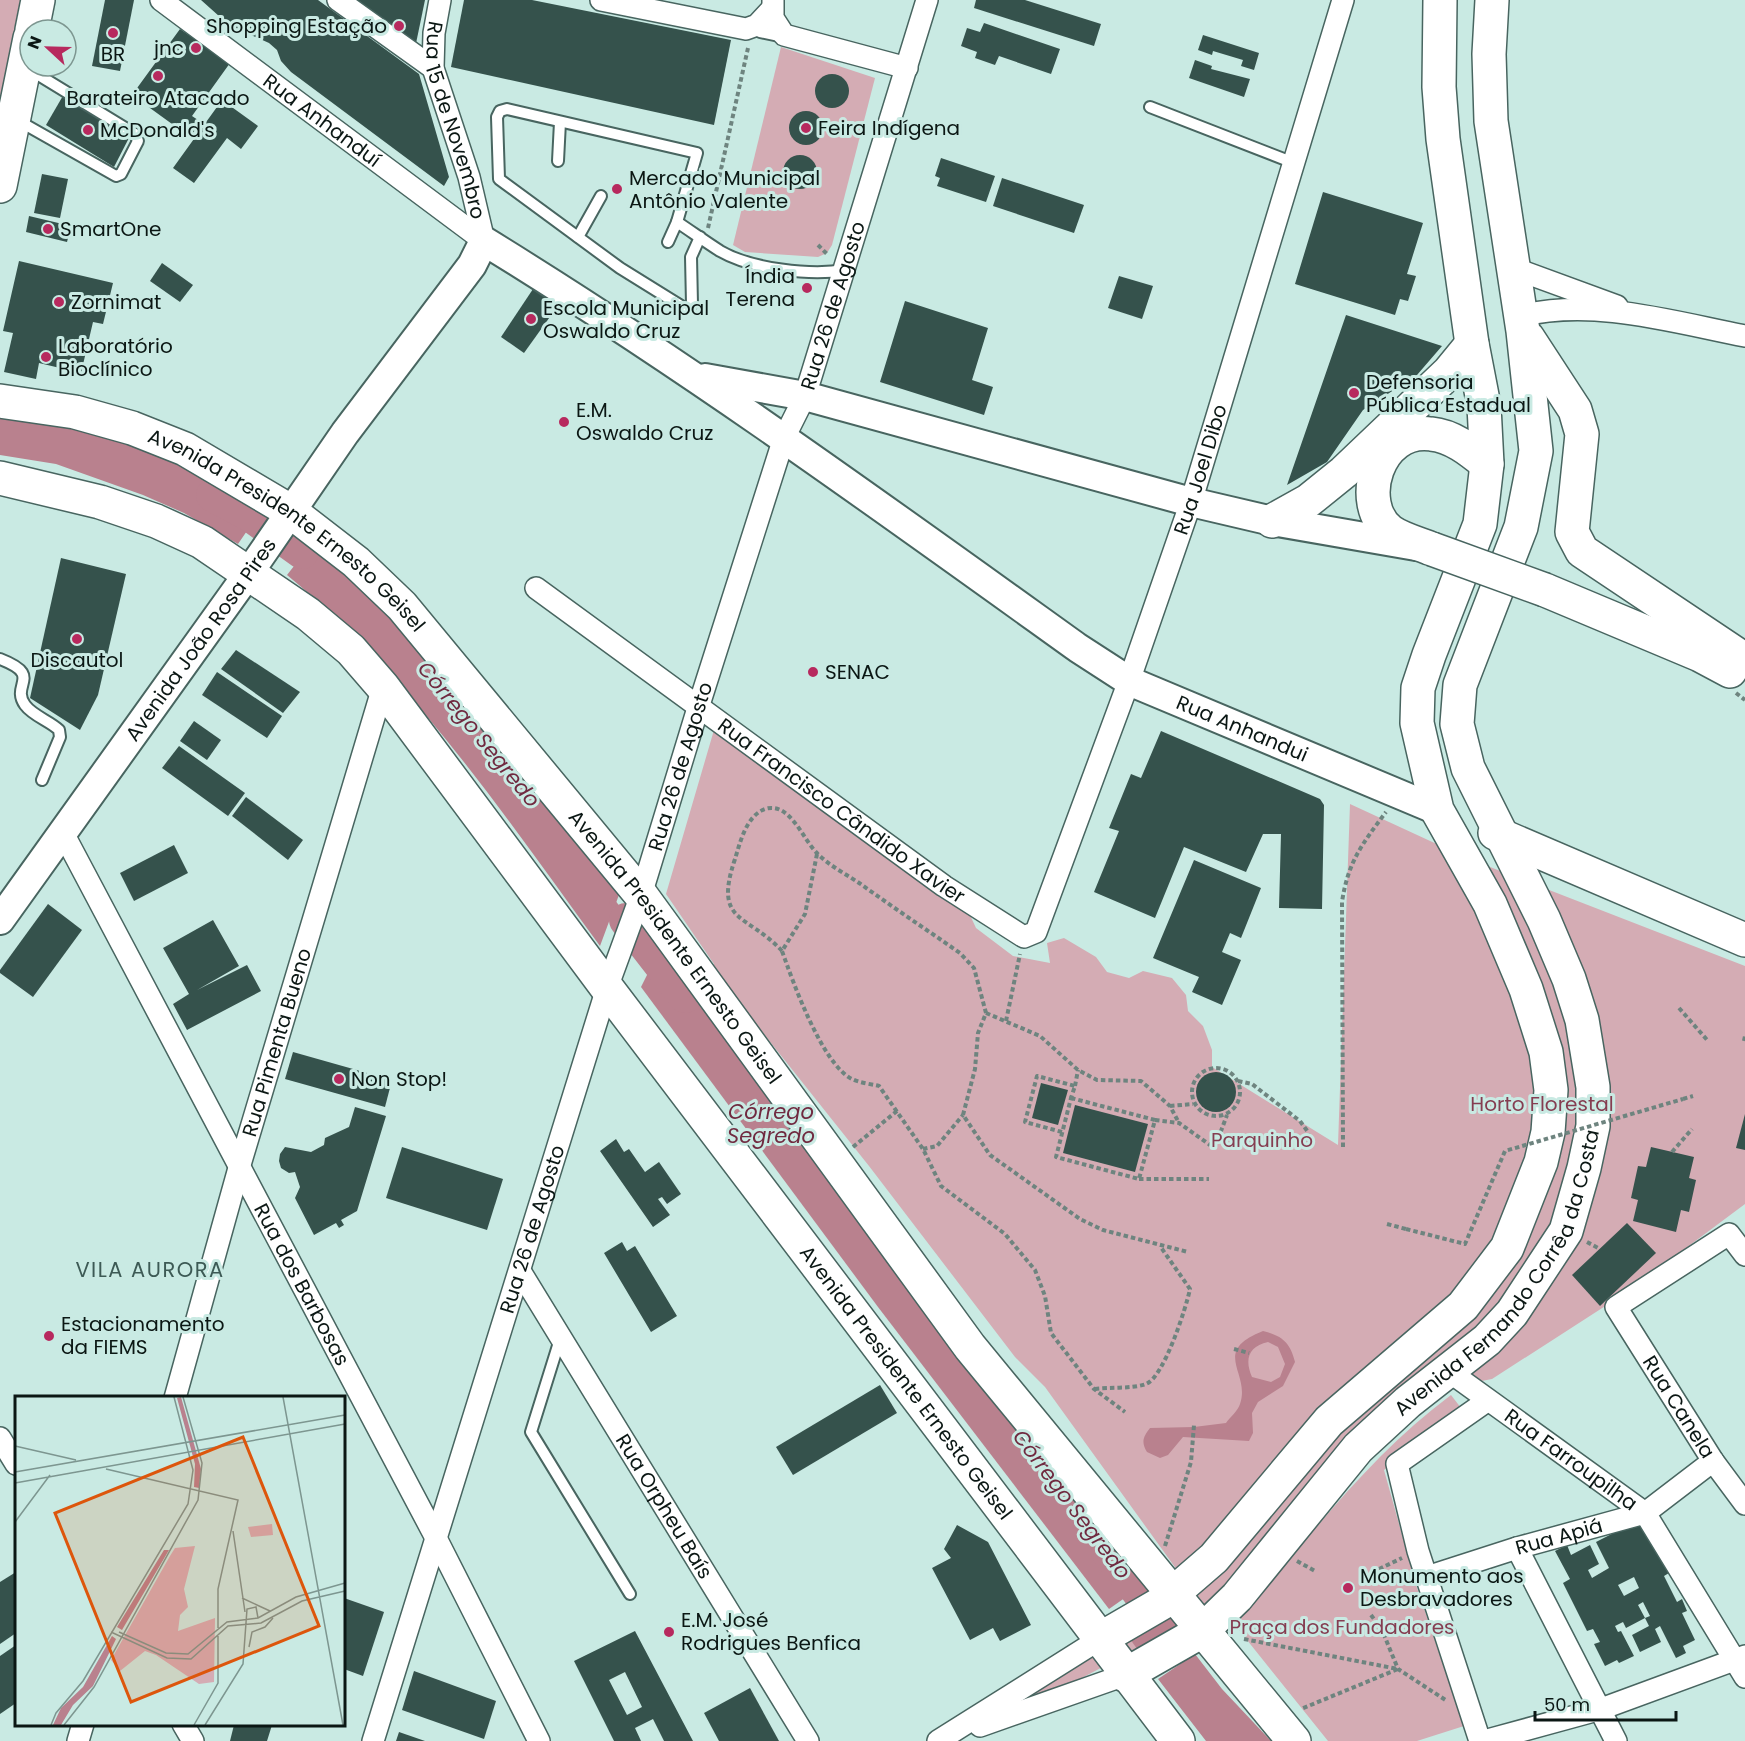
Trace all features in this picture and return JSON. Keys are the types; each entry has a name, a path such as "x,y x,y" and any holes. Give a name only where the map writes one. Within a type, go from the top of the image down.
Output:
{"main road":[{"path":"34,18 38,0"},
{"name":"Avenida Fernando Corrêa da Costa","path":"1111,1633 1165,1590 1214,1558 1329,1421 1463,1306 1507,1248 1541,1162 1548,1132 1551,1090 1546,1052 1526,989 1490,904 1437,810 1417,723 1418,688 1480,524 1487,464 1484,406 1472,344 1443,139 1439,87 1440,0"},
{"name":"Avenida Fernando Corrêa da Costa","path":"1136,1670 1195,1635 1237,1597 1358,1448 1447,1370 1487,1340 1512,1313 1566,1231 1593,1126 1593,1087 1582,1020 1569,979 1544,920 1468,768 1457,724 1460,685 1521,527 1536,451 1522,324 1491,121 1489,54 1492,0"},
{"path":"0,186 21,78"},
{"path":"1522,324 1575,410 1582,434 1572,532 1582,551 1745,660"},
{"path":"1272,521 1308,501 1344,472 1449,372 1472,344"},
{"name":"Avenida Presidente Ernesto Geisel","path":"0,401 75,412 132,428 185,449 356,562 402,606 639,902 836,1161 970,1347 1165,1590 1195,1635 1284,1730"},
{"path":"1487,464 1459,444 1431,433 1411,435 1392,443 1381,458 1373,496 1379,514 1391,531 1432,549 1545,590 1700,655 1745,679"},
{"name":"Avenida Presidente Ernesto Geisel","path":"0,478 100,502 156,521 253,566 351,650 612,975 1111,1633 1178,1741"},
{"name":"Rua Anhandui","path":"1437,810 1745,940"}],"street":[{"name":"Rua Anhanduí","path":"161,0 484,241"},
{"path":"338,0 433,68"},
{"name":"Rua 15 de Novembro","path":"440,0 434,33 433,68 469,177 484,241"},
{"path":"601,0 738,29 756,29 772,5"},
{"name":"Rua 26 de Agosto","path":"372,1741 612,975 639,902 784,438 805,396 927,0"},
{"name":"Rua Joel Dibo","path":"1030,934 1129,681 1191,501 1343,0"},
{"path":"772,5 784,34 793,39 907,68"},
{"name":"Rua Anhandui","path":"484,241 574,296 784,438 1078,648 1129,681 1437,810"},
{"name":"Avenida João Rosa Pires","path":"0,920 287,516 472,265 484,241"},
{"path":"1513,268 1642,316"},
{"path":"1522,324 1550,309 1573,309 1642,316 1745,336"},
{"path":"691,376 805,396 1272,521 1432,549"},
{"name":"Rua Francisco Cândido Xavier","path":"536,588 934,879 1030,934"},
{"name":"Rua Pimenta Bueno","path":"177,1396 240,1168 383,687"},
{"name":"Rua dos Barbosas","path":"62,831 436,1538 539,1741"},
{"name":"Rua Canela","path":"1745,1255 1729,1234 1616,1307 1713,1461 1745,1504"},
{"name":"Rua Orpheu Baís","path":"520,1271 808,1741"},
{"name":"Rua Farroupilha","path":"1447,1370 1487,1401 1646,1513 1742,1664"},
{"name":"Rua Farroupilha","path":"1427,1577 1397,1464 1487,1401"},
{"path":"0,1438 15,1462"},
{"name":"Rua Apiá","path":"1427,1577 1517,1548 1646,1513 1713,1461"},
{"path":"1517,1548 1616,1741"},
{"path":"1427,1577 1482,1741 1601,1709 1742,1664"},
{"path":"942,1739 1111,1633"},
{"path":"942,1739 1136,1670"},
{"path":"78,1741 83,1726"},
{"path":"184,1726 194,1741"}],"lane":[{"path":"756,29 793,39"},
{"path":"13,118 116,176 121,174 138,141 135,134 61,78"},
{"path":"1150,107 1294,163"},
{"path":"668,242 677,222 697,153 507,109 500,111 497,117 499,180 632,276 686,309 692,304 691,257 702,239"},
{"path":"558,161 560,122"},
{"path":"578,237 602,196"},
{"path":"677,222 702,239 742,260 808,273 845,270"},
{"path":"0,659 20,667 24,674 23,697 26,707 59,730 60,737 42,780"},
{"path":"561,1335 531,1432 630,1594"}],"path":[{"path":"702,239 756,29"},
{"path":"1343,1147 1342,902 1347,874 1358,850 1400,795"},
{"path":"923,1149 937,1146 963,1115 975,1069 978,1033 986,1013 974,968 960,953 817,854 788,814 777,809 765,809 755,816 745,830 727,882 727,897 736,917 767,935 782,951 800,1002 827,1052 852,1079 879,1086 923,1149 941,1186 1005,1234 1035,1270 1045,1296 1052,1333 1094,1389 1125,1412"},
{"path":"782,951 805,914 817,854"},
{"path":"1006,1021 1030,934"},
{"path":"1679,1008 1708,1041"},
{"path":"986,1013 1040,1036 1078,1070 1097,1080 1141,1081 1170,1106 1179,1123 1210,1145"},
{"path":"1193,1104 1192,1084 1205,1070 1224,1069 1238,1080 1252,1084 1300,1121 1308,1132 1310,1148"},
{"path":"1078,1070 1056,1157 1139,1179 1209,1179"},
{"path":"1062,1132 1025,1122 1037,1076 1075,1086"},
{"path":"1218,1138 1227,1115 1240,1100 1238,1080"},
{"path":"1387,1224 1465,1244 1505,1151 1694,1096"},
{"path":"1071,1098 1155,1120 1179,1123"},
{"path":"1170,1106 1193,1104 1207,1116 1227,1115"},
{"path":"836,1161 897,1112"},
{"path":"963,1115 990,1155 1080,1219 1102,1230 1188,1252"},
{"path":"1139,1179 1155,1120"},
{"path":"1672,1152 1692,1129"},
{"path":"1094,1389 1147,1384 1156,1375 1185,1313 1190,1289 1160,1245"},
{"path":"1235,1349 1249,1353"},
{"path":"1165,1590 1191,1462 1194,1425"},
{"path":"1371,1615 1382,1630 1398,1669"},
{"path":"1195,1635 1398,1669 1450,1703"},
{"path":"1284,1730 1398,1669"}],"green space":[{"path":"0,0 25,0 21,18 18,18 18,34 0,121"},
{"path":"781,47 875,78 832,245 827,253 818,257 745,252 733,245"},
{"name":"Horto Florestal","path":"714,730 839,823 853,822 969,913 976,928 1013,956 1050,963 1047,943 1064,938 1096,957 1107,972 1129,978 1143,971 1172,978 1186,995 1188,1011 1203,1026 1212,1050 1212,1067 1338,1145 1350,804 1467,858 1745,966 1745,1204 1627,1292 1492,1379 1450,1387 1366,1462 1221,1631 1045,1387 1015,1357 869,1166 712,969 714,964 666,894"},
{"name":"Praça dos Fundadores","path":"1451,1395 1461,1408 1384,1470 1416,1585 1464,1726 1417,1741 1328,1741 1235,1625 1363,1474 1391,1446"},
{"path":"1177,1611 1184,1624 1025,1708 1018,1697"}],"water":[{"path":"0,412 56,422 157,452 262,509 238,544 184,513 143,495 56,464 0,455"},
{"name":"Córrego Segredo","path":"312,543 347,563 623,884 600,946 455,750 376,658 333,615 287,575"},
{"name":"Córrego Segredo","path":"660,949 704,998 1146,1583 1109,1609 878,1307 641,987"},
{"path":"1263,1331 1275,1335 1291,1349 1295,1362 1283,1386 1258,1402 1252,1413 1253,1433 1249,1441 1183,1437 1168,1455 1160,1458 1147,1452 1144,1440 1150,1428 1194,1427 1226,1423 1236,1412 1242,1393 1235,1355 1247,1339","holes":["1268,1342 1278,1347 1285,1364 1280,1377 1271,1382 1252,1377 1248,1364 1252,1350"]},
{"name":"Córrego Segredo","path":"1163,1604 1188,1639 1147,1663 1123,1629"},
{"path":"1195,1654 1222,1689 1271,1741 1206,1741 1158,1679"}],"building":[{"name":"BR","path":"105,0 134,0 120,71 92,66"},
{"path":"201,0 318,0 419,74 449,177 444,186 291,72 281,61 277,50 269,43 229,25"},
{"name":"Shopping Estação","path":"344,0 425,0 414,53"},
{"path":"464,0 532,0 731,40 714,125 451,67"},
{"path":"976,0 1025,0 1101,24 1094,46 974,8"},
{"path":"984,23 1060,49 1051,74 999,56 995,65 975,58 977,52 961,46 967,28 980,32"},
{"path":"180,29 230,63 192,116 201,122 190,137 132,95"},
{"path":"1203,35 1259,53 1254,70 1241,66 1243,60 1213,51 1212,55 1198,50"},
{"path":"1195,60 1212,66 1211,69 1250,79 1244,97 1189,78"},
{"path":"832,74 844,79 849,91 844,103 832,108 820,103 815,91 820,79"},
{"name":"McDonald's","path":"64,94 131,134 114,167 46,125"},
{"path":"222,100 258,126 241,149 227,138 194,183 173,168"},
{"name":"Feira Indígena","path":"806,111 818,116 823,128 818,140 806,145 794,140 789,128 794,116"},
{"path":"800,155 812,160 817,172 812,184 800,189 788,184 783,172 788,160"},
{"path":"941,158 995,176 986,202 937,186 940,178 935,176"},
{"path":"42,174 68,179 60,218 34,213"},
{"path":"1002,178 1084,205 1074,233 993,206"},
{"path":"1323,192 1423,223 1407,274 1416,276 1408,301 1400,299 1395,315 1295,284"},
{"name":"SmartOne","path":"29,216 71,226 67,242 26,232"},
{"name":"Zornimat","path":"19,261 113,283 103,324 93,322 81,373 39,363 36,379 4,372 13,333 3,331"},
{"path":"162,263 193,285 180,302 150,281"},
{"path":"1119,276 1153,286 1142,319 1108,308"},
{"name":"Escola Municipal Oswaldo Cruz","path":"537,283 562,300 524,353 501,337"},
{"path":"905,301 988,328 972,380 993,387 984,415 880,382"},
{"name":"Defensoria Pública Estadual","path":"1346,315 1442,346 1417,375 1363,410 1327,462 1287,485"},
{"name":"Discautol","path":"61,558 126,574 98,695 80,730 30,698"},
{"path":"236,650 300,692 283,713 221,669"},
{"path":"217,672 282,716 267,738 202,695"},
{"path":"194,721 221,740 207,760 180,741"},
{"path":"1161,731 1320,799 1324,805 1322,909 1279,908 1281,834 1263,834 1246,872 1184,847 1155,918 1094,892 1119,831 1109,828 1131,774 1141,778"},
{"path":"179,746 245,793 228,816 162,768"},
{"path":"246,797 303,840 288,860 232,816"},
{"path":"174,845 188,873 134,901 120,873"},
{"path":"1194,860 1261,888 1241,938 1230,933 1222,952 1241,960 1222,1005 1192,992 1199,977 1153,958"},
{"path":"48,904 82,930 33,997 0,973 0,970"},
{"path":"213,920 239,966 197,990 247,965 261,991 187,1030 173,1004 189,994 163,948"},
{"name":"Non Stop!","path":"293,1052 392,1080 385,1107 285,1079"},
{"path":"1216,1072 1224,1073 1230,1078 1235,1084 1235,1100 1230,1106 1224,1111 1216,1112 1208,1111 1202,1106 1197,1100 1196,1092 1197,1084 1202,1078 1208,1073"},
{"path":"1041,1083 1068,1090 1058,1125 1032,1118"},
{"path":"1075,1105 1148,1124 1135,1172 1063,1153"},
{"path":"355,1107 386,1116 357,1211 341,1220 344,1225 339,1228 336,1223 314,1235 295,1198 300,1187 295,1172 289,1173 281,1168 280,1154 285,1147 311,1152 324,1145 325,1138 349,1127"},
{"path":"1745,1114 1745,1150 1736,1148"},
{"path":"616,1139 624,1152 629,1149 645,1172 659,1162 681,1194 667,1204 662,1197 658,1199 670,1215 653,1227 600,1151"},
{"path":"402,1147 503,1179 487,1230 386,1198"},
{"path":"1651,1147 1694,1157 1689,1178 1696,1180 1689,1212 1681,1210 1676,1232 1633,1221 1638,1200 1631,1198 1638,1166 1646,1167"},
{"path":"1627,1223 1656,1253 1600,1306 1572,1275"},
{"path":"622,1242 627,1251 635,1246 677,1316 651,1332 604,1253"},
{"path":"880,1385 897,1413 793,1475 776,1447"},
{"path":"1641,1519 1669,1573 1664,1576 1677,1602 1682,1599 1687,1611 1682,1613 1695,1640 1683,1646 1686,1653 1676,1658 1660,1626 1655,1629 1661,1642 1640,1652 1632,1635 1649,1626 1645,1618 1626,1628 1623,1622 1615,1626 1618,1632 1621,1631 1634,1656 1605,1666 1594,1644 1600,1642 1593,1629 1587,1631 1563,1583 1570,1579 1555,1551 1567,1545 1571,1555 1590,1545 1599,1564 1588,1570 1592,1578 1609,1568 1596,1542","holes":["1634,1577 1639,1588 1624,1596 1618,1585","1643,1602 1650,1616 1645,1618 1638,1605"]},
{"path":"957,1525 988,1542 1031,1625 1000,1641 993,1628 970,1640 932,1568 951,1558 944,1549"},
{"path":"15,1573 15,1634 0,1644 0,1582"},
{"path":"345,1598 384,1612 363,1676 345,1669"},
{"path":"635,1631 693,1741 664,1741 653,1719 635,1728 641,1741 614,1741 574,1661","holes":["625,1672 642,1707 627,1715 609,1680"]},
{"path":"15,1646 15,1704 0,1714 0,1656"},
{"path":"414,1671 496,1701 484,1739 402,1710"},
{"path":"750,1688 779,1741 719,1741 704,1713"},
{"path":"234,1726 272,1726 267,1741 230,1741"},
{"path":"399,1732 425,1741 396,1741"}],"waterway":[{"name":"Córrego Segredo","path":"213,495 249,514 302,552"},
{"name":"Córrego Segredo","path":"612,901 626,920"},
{"name":"Córrego Segredo","path":"626,920 685,996"},
{"name":"Córrego Segredo","path":"1108,1552 1166,1628"}],"place":[{"name":"Shopping Estação","path":"399,26"},
{"name":"BR","path":"113,33"},
{"name":"jnc","path":"196,48"},
{"name":"Barateiro Atacado","path":"158,76"},
{"name":"Feira Indígena","path":"806,128"},
{"name":"McDonald's","path":"88,130"},
{"name":"Mercado Municipal Antônio Valente","path":"617,189"},
{"name":"SmartOne","path":"48,229"},
{"name":"Índia Terena","path":"807,288"},
{"name":"Zornimat","path":"59,302"},
{"name":"Escola Municipal Oswaldo Cruz","path":"531,319"},
{"name":"Laboratório Bioclínico","path":"46,357"},
{"name":"Defensoria Pública Estadual","path":"1354,393"},
{"name":"E.M. Oswaldo Cruz","path":"564,422"},
{"name":"Discautol","path":"77,639"},
{"name":"SENAC","path":"813,672"},
{"name":"Non Stop!","path":"339,1079"},
{"name":"Estacionamento da FIEMS","path":"49,1336"},
{"name":"Monumento aos Desbravadores","path":"1348,1588"},
{"name":"E.M. José Rodrigues Benfica","path":"669,1632"}],"district":[{"name":"VILA AURORA","path":"150,1269"}],"park label":[{"name":"Parquinho","path":"1262,1140"}]}
